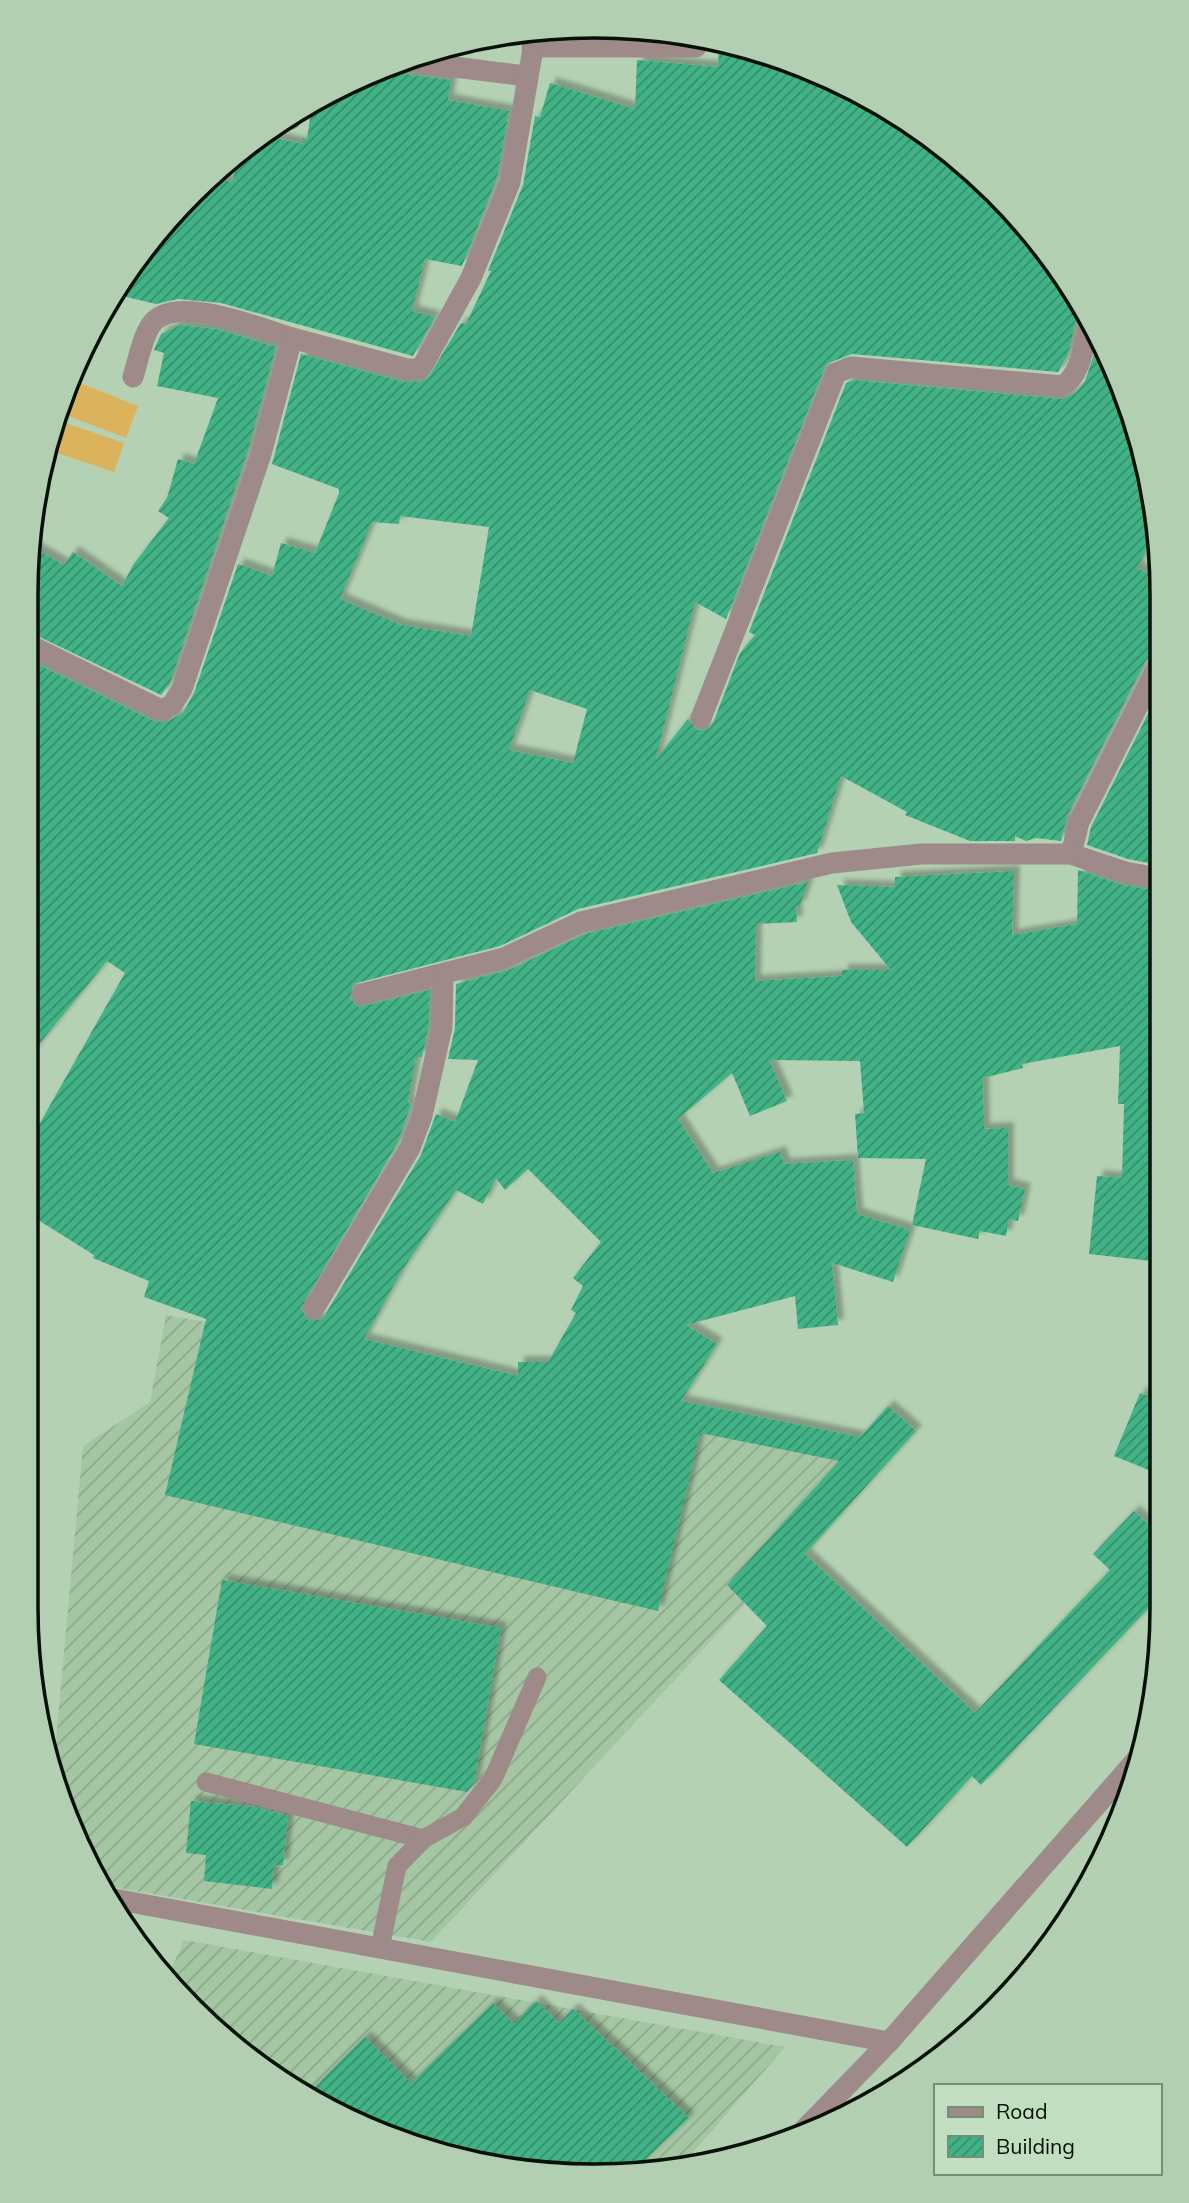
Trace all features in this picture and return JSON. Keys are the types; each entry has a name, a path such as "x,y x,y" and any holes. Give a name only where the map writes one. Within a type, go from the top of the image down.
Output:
{"street":[{"path":"557,40 689,47"},
{"path":"134,377 151,324 163,315 182,311 202,312 407,369 419,369 471,278 510,182 533,42"},
{"path":"429,64 526,76"},
{"path":"701,718 836,373 851,367 1062,386 1074,373 1086,335"},
{"path":"38,649 161,710 172,705 182,689 261,454 292,338"},
{"path":"1071,854 1079,822 1150,682"},
{"path":"362,994 503,958 581,922 832,863 921,854 1071,854 1125,872 1150,876"},
{"path":"314,1308 410,1148 422,1116 442,1027 443,974"},
{"path":"815,2118 889,2042 1126,1772"},
{"path":"122,1900 889,2042"}],"lane":[{"path":"380,1948 397,1867 423,1839 463,1817 493,1779 537,1677"},
{"path":"206,1782 423,1839"}],"shaded area":[{"path":"81,383 138,406 126,438 68,416"},
{"path":"66,423 124,443 114,472 57,453"},
{"path":"166,1315 895,1443 431,1942 114,1887 96,1854 68,1787 55,1745 83,1446 150,1402"},
{"path":"184,1940 785,2047 690,2156 594,2164 522,2160 451,2146 416,2135 316,2090 256,2050 228,2027 171,1969"}],"building":[{"path":"719,53 807,81 873,113 933,153 988,201 1036,256 1077,319 1068,354 1058,372 852,354 826,364 726,619 695,602 656,759 688,719 697,730 709,729 713,723 740,653 755,635 749,632 846,383 853,380 1062,399 1076,392 1085,381 1095,352 1121,416 1140,486 1148,547 1137,568 1149,574 1150,658 1146,660 1067,816 1061,841 1036,838 1026,841 1015,836 1015,841 970,841 905,815 907,812 841,776 817,853 578,909 500,946 353,984 350,998 359,1007 430,990 429,1025 422,1057 416,1057 408,1103 411,1104 398,1142 301,1308 308,1320 320,1320 325,1315 421,1155 436,1114 455,1122 478,1060 448,1059 455,1028 456,984 509,970 585,934 808,882 800,906 796,906 797,922 756,924 755,981 842,976 842,970 891,970 851,922 837,885 895,887 895,877 1014,871 1012,935 1077,924 1078,870 1123,885 1150,890 1150,1261 1089,1254 1097,1176 1122,1178 1124,1104 1118,1104 1120,1046 1022,1064 1023,1068 983,1078 984,1129 1008,1128 1008,1185 1025,1189 1018,1221 1009,1219 1006,1236 980,1231 978,1239 912,1225 926,1159 858,1158 855,1114 864,1113 860,1061 769,1060 787,1101 750,1116 732,1073 678,1119 713,1173 780,1152 784,1164 853,1160 857,1214 910,1230 893,1282 832,1263 838,1325 798,1329 795,1296 686,1325 717,1344 681,1401 860,1437 888,1406 916,1431 805,1554 975,1713 1110,1570 1093,1554 1134,1511 1150,1526 1150,1607 981,1785 972,1776 907,1847 719,1680 767,1626 727,1585 839,1461 700,1433 658,1611 165,1495 206,1319 144,1297 149,1281 93,1258 94,1255 38,1220 38,1127 125,973 107,961 38,1046 38,664 156,722 166,722 183,713 194,693 238,564 272,576 281,543 315,553 339,493 339,489 272,464 301,354 404,382 419,382 428,378 461,323 466,324 491,271 488,271 523,185 535,116 540,117 550,83 635,109 637,60 718,67","holes":["400,516 489,527 471,636 401,625 340,599 372,522 399,524","530,690 587,709 573,763 509,750","528,1169 601,1242 573,1278 583,1286 571,1310 576,1313 548,1362 518,1362 518,1376 364,1339 401,1272 456,1190 483,1204 496,1178 505,1190"]},
{"path":"404,73 451,80 448,100 509,111 497,178 462,266 425,259 412,311 435,317 413,356 221,303 178,299 156,304 125,297 176,228 223,180 232,182 235,171 277,138 303,144 303,138 307,139 310,117 349,96"},
{"path":"180,325 216,329 276,347 248,450 170,683 161,695 38,636 38,594 41,552 64,565 73,552 122,586 133,565 169,518 158,511 167,498 178,459 194,464 218,398 157,386 164,353 154,350 161,334"},
{"path":"1150,710 1150,863 1087,845 1091,827"},
{"path":"1140,1393 1150,1397 1150,1471 1114,1456"},
{"path":"222,1580 501,1628 474,1783 467,1792 194,1744"},
{"path":"191,1801 255,1807 288,1816 283,1865 274,1865 272,1889 204,1881 206,1855 186,1853"},
{"path":"536,2001 559,2023 573,2009 689,2118 643,2162 558,2163 522,2160 451,2146 382,2122 314,2088 365,2037 411,2083 493,2003 514,2024"}]}
